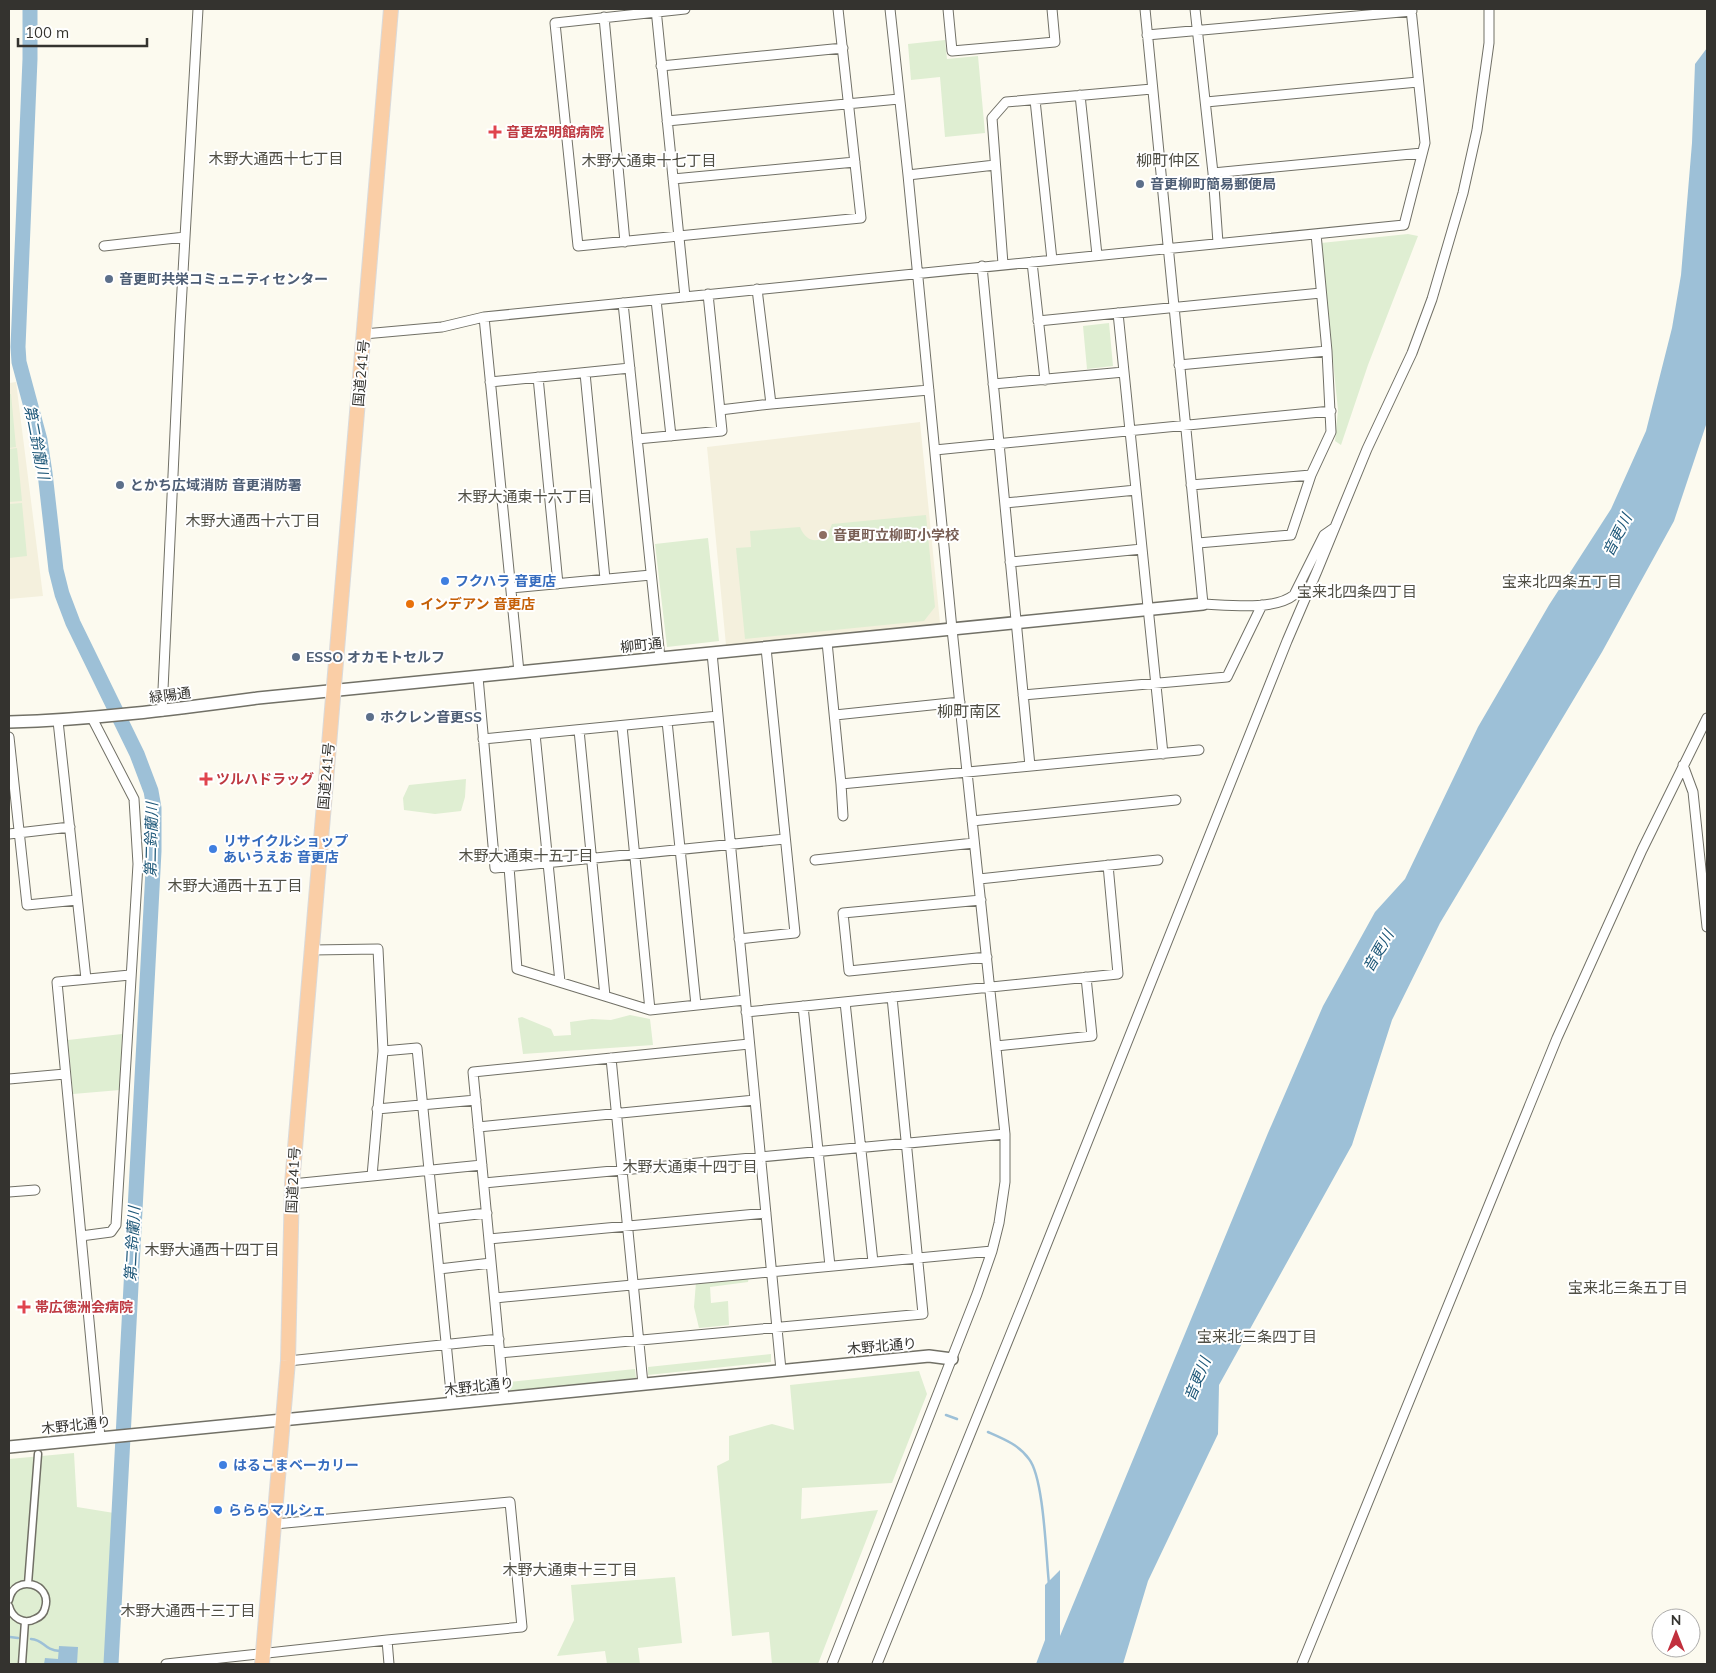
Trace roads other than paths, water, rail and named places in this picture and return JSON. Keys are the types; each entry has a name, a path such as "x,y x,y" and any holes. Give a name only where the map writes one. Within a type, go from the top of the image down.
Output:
{"highway":[{"name":"国道241号","path":"263,1659 288,1361 292,1184 391,9"}],"street":[{"path":"162,711 198,9"},
{"path":"684,9 656,10 555,22 578,246 860,218 838,9"},
{"path":"832,1664 977,1294 992,1251 999,1223 1005,1182 1005,1134 890,9"},
{"path":"948,9 952,51 1055,42 1052,9"},
{"path":"1145,9 1203,604 1262,605 1288,600 1294,595 1324,535 1334,528"},
{"path":"1195,9 1214,173 1218,243"},
{"path":"877,1664 1287,641 1367,449 1412,353 1432,299 1463,193 1477,130 1489,43 1488,9"},
{"path":"656,10 685,296"},
{"path":"364,334 442,326 484,317 1404,225 1425,143 1411,10 1147,35"},
{"path":"604,17 624,242"},
{"path":"661,66 843,48"},
{"path":"1206,102 1418,82"},
{"path":"1003,264 992,118 1006,102 1152,89"},
{"path":"1080,96 1097,255"},
{"path":"667,121 899,99"},
{"path":"1035,100 1052,260"},
{"path":"1214,173 1422,153"},
{"path":"673,180 854,162"},
{"path":"908,175 995,165"},
{"path":"1198,543 1291,535 1311,474 1331,432 1327,351 1316,234"},
{"path":"104,246 186,237"},
{"path":"1032,262 1045,380"},
{"path":"982,266 1030,766"},
{"path":"757,289 771,404"},
{"path":"1038,321 1321,293"},
{"path":"637,439 722,431 708,294"},
{"path":"656,300 671,436"},
{"path":"623,303 660,658"},
{"path":"1118,313 1163,754"},
{"path":"484,317 519,672"},
{"path":"1179,365 1327,351"},
{"path":"490,382 630,368"},
{"path":"993,384 1124,372"},
{"path":"585,373 605,579"},
{"path":"538,378 558,584"},
{"path":"720,410 929,390"},
{"path":"935,450 1331,411"},
{"path":"1191,485 1311,474"},
{"path":"1005,503 1136,490"},
{"path":"1010,562 1142,549"},
{"path":"511,588 651,575"},
{"name":"柳町通","path":"334,690 1203,604"},
{"path":"1023,695 1227,677 1262,605"},
{"path":"827,642 843,816"},
{"path":"739,939 795,933 766,648"},
{"path":"712,654 781,1370"},
{"path":"478,677 495,868 785,838"},
{"name":"緑陽通","path":"9,722 96,718 334,690"},
{"path":"835,715 960,702"},
{"path":"483,739 718,716"},
{"path":"81,1236 111,1232 116,1225 138,864 134,799 96,718"},
{"path":"1302,1664 1556,1038 1642,850 1707,718"},
{"path":"58,721 86,979"},
{"path":"667,721 696,1005"},
{"path":"622,726 650,1010"},
{"path":"579,730 605,996"},
{"path":"535,734 560,982"},
{"path":"9,737 26,905 78,900"},
{"path":"841,784 1199,750"},
{"path":"1684,765 1693,792 1707,927"},
{"path":"972,821 1176,800"},
{"path":"9,834 70,827"},
{"path":"815,860 974,843"},
{"path":"979,879 1158,860"},
{"path":"746,1012 1118,974 1108,865"},
{"path":"509,867 517,968 650,1010 745,1000"},
{"path":"981,900 843,913 849,971 987,957"},
{"path":"312,950 378,949 383,1051 372,1176"},
{"path":"100,1437 57,982 130,975"},
{"path":"996,1046 1092,1036 1086,977"},
{"path":"500,1353 923,1314 892,996"},
{"path":"846,1002 873,1262"},
{"path":"803,1006 830,1266"},
{"path":"504,1398 473,1072 749,1044"},
{"path":"383,1051 417,1048 452,1404"},
{"path":"611,1058 643,1384"},
{"path":"9,1079 65,1074"},
{"path":"377,1109 476,1100"},
{"path":"478,1127 755,1100"},
{"path":"484,1183 1005,1134"},
{"path":"292,1184 482,1165"},
{"path":"9,1192 35,1190"},
{"path":"434,1219 486,1213"},
{"path":"489,1239 766,1213"},
{"path":"495,1298 992,1251"},
{"path":"439,1269 492,1263"},
{"path":"288,1361 499,1338"},
{"name":"木野北通り","path":"9,1447 929,1356 952,1359"},
{"path":"28,1584 38,1454"},
{"path":"166,1664 263,1659 387,1640 522,1627 510,1502 275,1524"},
{"path":"9,1600 16,1587 28,1584 42,1590 46,1604 44,1611 33,1621 25,1621 14,1616 9,1606"},
{"path":"22,1664 25,1621"},
{"path":"387,1640 389,1664"}],"water":[{"name":"音更川","path":"1707,48 1707,422 1674,521 1602,652 1440,923 1392,1020 1352,1145 1219,1385 1218,1434 1148,1581 1123,1664 1036,1664 1045,1640 1045,1585 1060,1570 1060,1636 1268,1133 1323,1006 1375,912 1405,879 1478,727 1549,605 1611,509 1646,431 1672,328 1681,275 1692,143 1695,64"},
{"path":"59,1646 78,1647 77,1664 44,1664 45,1658 58,1659"}],"waterway":[{"name":"第二鈴蘭川","path":"30,9 30,59 18,347 19,362 40,440 56,570 62,594 73,623 137,754 151,791 154,808 154,851 111,1664"},
{"path":"946,1415 957,1419"},
{"path":"988,1432 1021,1450 1029,1459 1034,1469 1041,1500 1049,1584"},
{"path":"10,1637 18,1638"},
{"path":"31,1639 39,1641 50,1649 60,1651"}],"place":[{"name":"音更宏明館病院","path":"495,132"},
{"name":"音更柳町簡易郵便局","path":"1140,184"},
{"name":"音更町共栄コミュニティセンター","path":"109,279"},
{"name":"とかち広域消防 音更消防署","path":"120,485"},
{"name":"音更町立柳町小学校","path":"823,535"},
{"name":"フクハラ 音更店","path":"445,581"},
{"name":"インデアン 音更店","path":"410,604"},
{"name":"ESSO オカモトセルフ","path":"296,657"},
{"name":"ホクレン音更SS","path":"370,717"},
{"name":"ツルハドラッグ","path":"206,779"},
{"name":"リサイクルショップ あいうえお 音更店","path":"213,849"},
{"name":"帯広徳洲会病院","path":"24,1307"},
{"name":"はるこまベーカリー","path":"223,1465"},
{"name":"らららマルシェ","path":"218,1510"}],"district":[{"name":"木野大通西十七丁目","path":"276,158"},
{"name":"木野大通東十七丁目","path":"649,160"},
{"name":"柳町仲区","path":"1168,160"},
{"name":"木野大通東十六丁目","path":"525,496"},
{"name":"木野大通西十六丁目","path":"253,520"},
{"name":"宝来北四条五丁目","path":"1562,581"},
{"name":"宝来北四条四丁目","path":"1357,591"},
{"name":"柳町南区","path":"969,711"},
{"name":"木野大通東十五丁目","path":"526,855"},
{"name":"木野大通西十五丁目","path":"235,885"},
{"name":"木野大通東十四丁目","path":"690,1166"},
{"name":"木野大通西十四丁目","path":"212,1249"},
{"name":"宝来北三条五丁目","path":"1628,1287"},
{"name":"宝来北三条四丁目","path":"1257,1336"},
{"name":"木野大通東十三丁目","path":"570,1569"},
{"name":"木野大通西十三丁目","path":"188,1610"}]}
